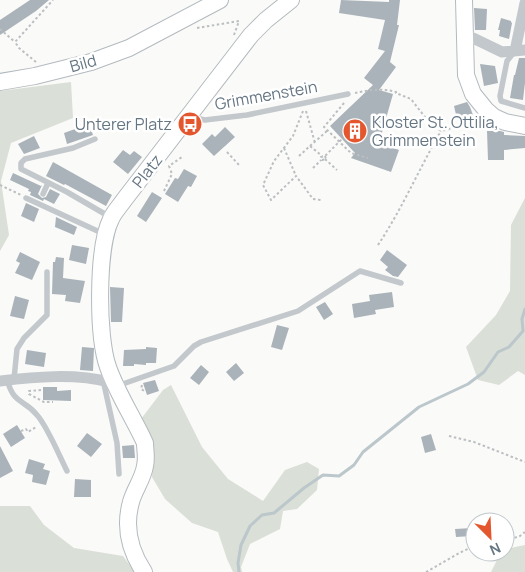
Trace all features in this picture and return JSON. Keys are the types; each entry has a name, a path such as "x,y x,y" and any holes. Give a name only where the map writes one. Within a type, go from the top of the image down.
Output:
{"street":[{"name":"Bild","path":"0,82 45,74 91,62 129,48 220,0"},
{"name":"Platz","path":"144,572 133,552 128,536 128,520 131,502 145,466 144,443 111,382 102,331 101,300 106,235 112,218 251,35 291,0"},
{"path":"464,0 466,75 472,94 494,117 505,122 525,126"},
{"path":"464,38 473,38 502,52 520,51 525,3"},
{"path":"7,380 57,377 111,382"}],"lane":[{"path":"520,51 507,61 500,96 501,101 525,108"},
{"name":"Grimmenstein","path":"189,116 205,120 247,115 348,94"},
{"path":"95,139 72,148 25,159 21,163 21,170 112,218"},
{"path":"43,194 48,183"},
{"path":"26,198 106,235"},
{"path":"119,474 111,382 174,366 200,342 298,311 360,271 402,283"},
{"path":"47,272 47,315 24,338 17,349 7,380 14,398 39,416 68,471"}],"path":[{"path":"15,42 53,0"},
{"path":"201,24 196,28 239,21 233,39"},
{"path":"0,29 37,63 45,74"},
{"path":"348,94 370,90 390,90 396,92 413,101 426,119 441,131 457,127 483,126"},
{"path":"335,104 344,103 324,127 351,153 368,158"},
{"path":"296,176 271,200 263,185 274,161 297,130 304,109 306,109 315,143"},
{"path":"299,156 328,131"},
{"path":"378,245 395,219 418,170 441,131"},
{"path":"313,168 342,139"},
{"path":"310,146 337,170"},
{"path":"284,148 296,176 313,199 321,200"},
{"path":"227,152 239,165"},
{"path":"172,174 169,166 182,157"},
{"path":"164,191 172,174 177,172"},
{"path":"0,185 26,198"},
{"path":"41,390 29,391 29,394 44,402 53,402"},
{"path":"21,431 26,429 28,432 34,428"},
{"path":"449,436 474,442 525,462"},
{"path":"426,572 465,550"}],"shaded area":[{"path":"71,82 73,118 11,143 1,181 9,235 0,251 0,91"},
{"path":"525,198 525,375 518,371 499,385 478,380 466,347 496,315 510,291 511,225"},
{"path":"171,385 202,447 228,479 263,501 285,470 307,462 319,469 317,490 297,509 283,511 280,529 250,544 241,567 242,572 233,572 218,532 192,523 165,499 152,477 154,450 141,419 163,390"},
{"path":"0,506 30,506 44,525 74,548 123,556 135,572 0,572"},
{"path":"525,545 525,572 491,572 496,562 515,562 515,547"}],"building":[{"path":"30,0 49,0 0,35 0,20"},
{"path":"341,0 389,2 389,0 400,0 397,25 399,25 390,62 396,67 379,90 393,94 379,143 399,150 391,172 351,158 355,153 330,126 373,85 364,78 385,51 378,49 385,20 339,13"},
{"path":"474,8 487,9 486,30 475,30"},
{"path":"501,18 512,23 509,39 499,36 500,30 498,30"},
{"path":"519,58 525,58 523,100 510,98"},
{"path":"480,64 495,66 498,83 484,86"},
{"path":"467,102 473,115 457,119 454,106"},
{"path":"89,124 93,135 67,144 64,133"},
{"path":"225,127 235,137 214,156 202,144 212,134 215,137"},
{"path":"487,131 500,131 504,132 504,135 525,136 525,148 504,150 504,160 488,160"},
{"path":"34,136 40,148 24,154 18,144"},
{"path":"123,150 130,155 134,151 142,157 128,174 113,162"},
{"path":"53,162 112,195 106,206 46,176"},
{"path":"184,169 197,176 191,187 188,186 178,202 165,194 175,178 178,179"},
{"path":"13,173 42,185 38,194 42,198 46,197 50,189 60,194 54,204 44,199 43,201 30,195 29,189 10,180"},
{"path":"152,192 162,198 146,222 137,216"},
{"path":"26,203 39,209 34,222 21,216"},
{"path":"56,217 77,227 74,235 55,227"},
{"path":"72,245 89,248 86,264 69,260"},
{"path":"387,250 407,265 398,277 385,270 388,267 380,260"},
{"path":"20,252 40,262 32,280 15,273 20,263 16,261"},
{"path":"56,257 64,258 63,278 85,281 80,303 65,301 66,295 52,294 53,262 55,262"},
{"path":"110,287 124,288 122,322 111,322"},
{"path":"392,292 394,307 375,310 376,314 354,318 352,304 370,301 369,295"},
{"path":"15,296 29,300 24,319 10,316"},
{"path":"325,302 333,314 324,320 316,307"},
{"path":"277,325 289,328 282,350 271,347"},
{"path":"82,347 94,348 93,371 80,370"},
{"path":"146,347 157,348 156,363 123,366 124,350 146,349"},
{"path":"27,350 46,353 44,367 25,364"},
{"path":"236,363 244,373 234,381 226,372"},
{"path":"201,365 209,372 199,385 190,378"},
{"path":"155,380 159,391 147,395 143,383"},
{"path":"43,387 57,387 57,391 71,390 71,401 43,400"},
{"path":"17,425 25,438 11,447 3,434"},
{"path":"87,433 102,444 91,457 77,446"},
{"path":"431,434 436,450 425,453 421,437"},
{"path":"134,445 135,458 123,458 122,446"},
{"path":"0,446 13,471 0,478"},
{"path":"29,459 45,464 43,469 50,471 46,485 32,482 33,475 25,473"},
{"path":"75,479 91,480 91,497 74,497"},
{"path":"465,528 465,536 456,537 455,529"}],"waterway":[{"path":"239,572 238,563 241,545 250,526 262,515 274,513 323,475 339,476 354,465 363,452 419,407 468,384 484,372 498,352 509,347 523,331 522,319 525,309"}],"place":[{"name":"Unterer Platz","path":"190,124"},
{"name":"Kloster St. Ottilia, Grimmenstein","path":"355,131"}]}
